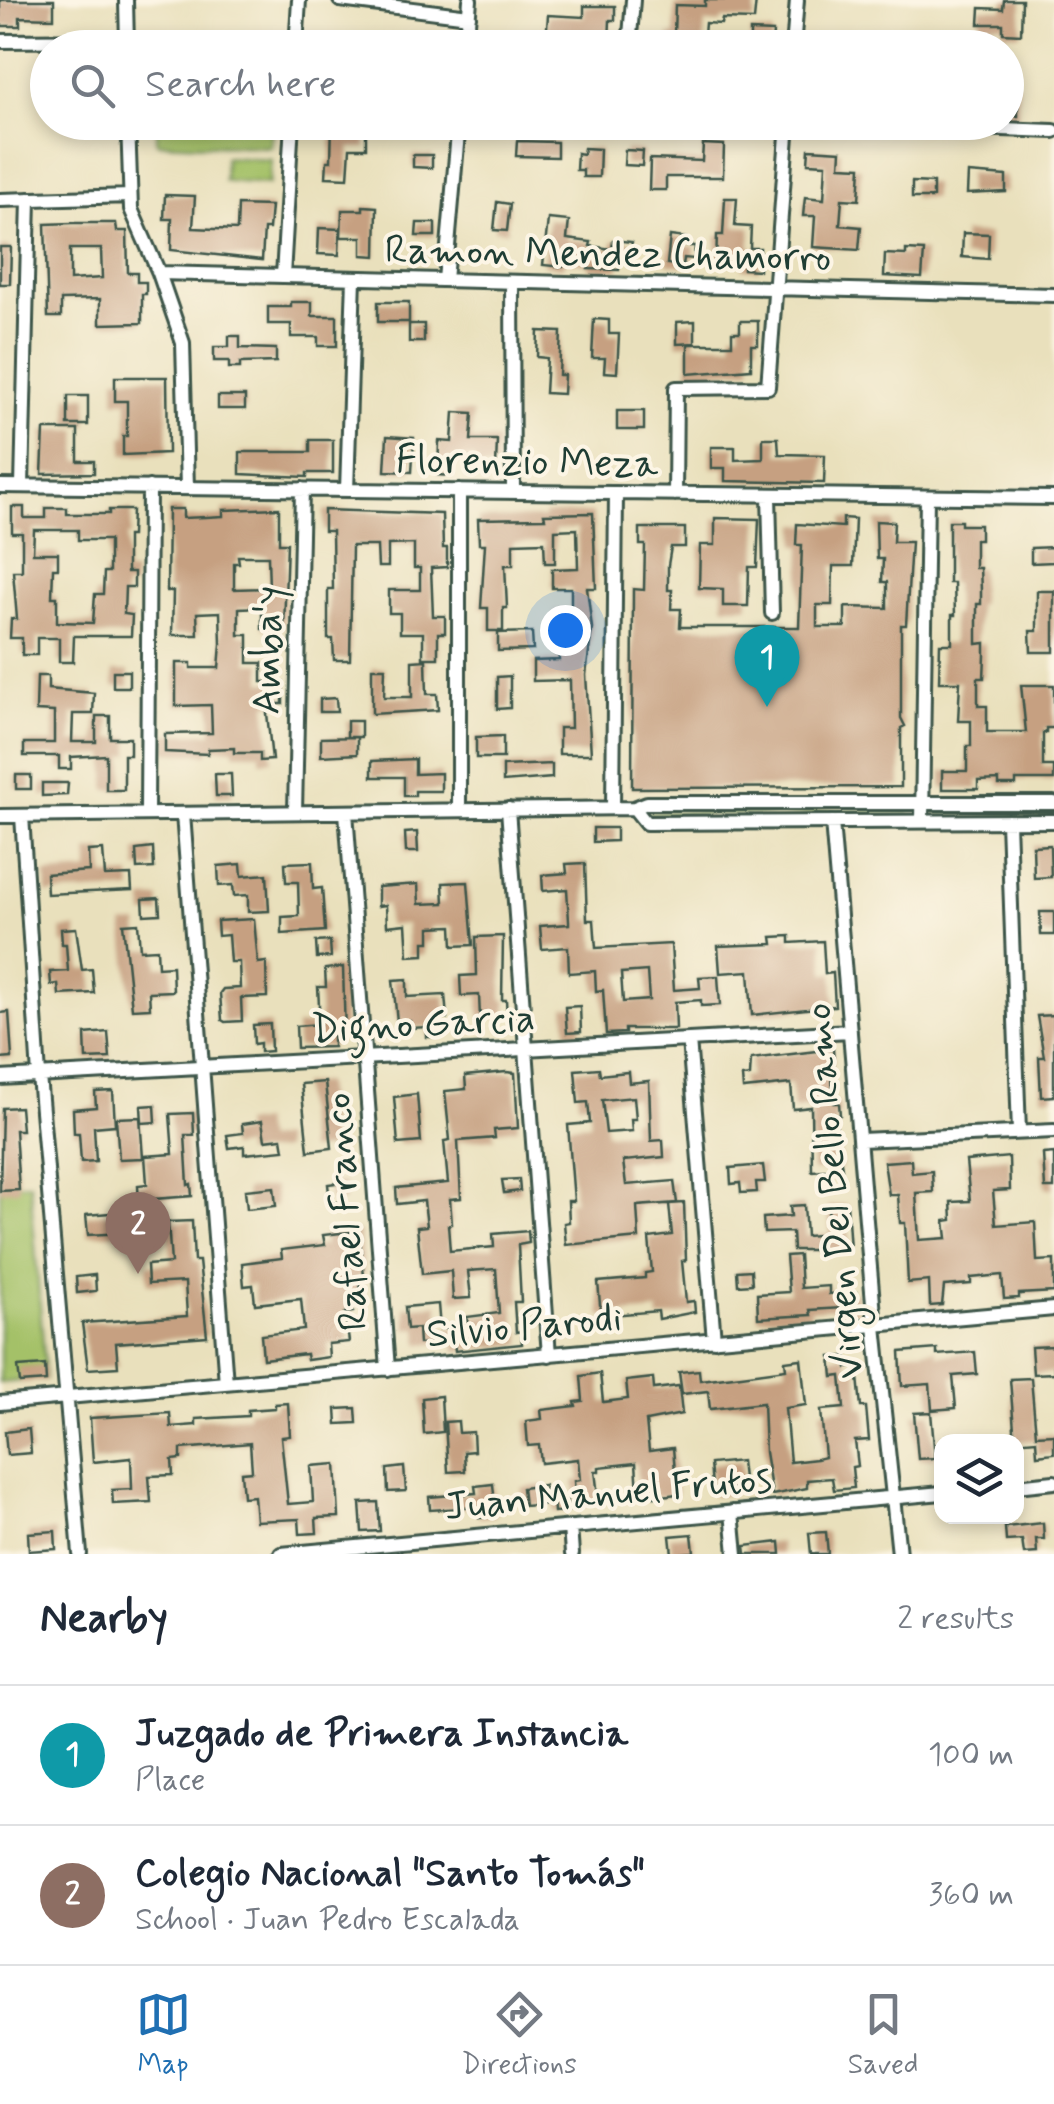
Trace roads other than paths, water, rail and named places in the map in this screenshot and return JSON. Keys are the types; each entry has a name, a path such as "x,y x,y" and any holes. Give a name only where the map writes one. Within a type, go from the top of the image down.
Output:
{"street":[{"path":"126,0 126,30"},
{"path":"297,30 299,0"},
{"path":"340,0 468,16"},
{"path":"467,30 470,0"},
{"path":"631,30 633,0"},
{"path":"794,30 797,0"},
{"path":"0,41 30,42"},
{"path":"1024,130 1054,131"},
{"path":"128,140 132,209 160,273 183,343 187,488"},
{"path":"283,276 291,140"},
{"path":"445,280 457,140"},
{"path":"674,494 676,388 768,386 787,140"},
{"path":"0,200 130,196"},
{"path":"22,486 29,199"},
{"name":"Ramon Mendez Chamorro","path":"160,273 1054,295"},
{"path":"347,490 354,278"},
{"path":"512,282 513,492"},
{"name":"Florenzio Meza","path":"0,486 1054,498"},
{"path":"147,814 149,488"},
{"name":"Amba'y","path":"295,812 302,490"},
{"path":"459,491 460,810"},
{"path":"613,808 616,494"},
{"path":"770,495 772,613"},
{"path":"922,821 928,497"},
{"path":"0,816 634,808 647,803 1054,802"},
{"path":"634,808 646,823 1054,821"},
{"path":"508,810 549,1355"},
{"name":"Rafael Franco","path":"346,812 388,1369"},
{"path":"183,814 226,1383"},
{"path":"22,816 39,1076 80,1554"},
{"path":"1008,821 1020,1132"},
{"name":"Virgen Del Bello Ramo","path":"832,822 874,1326 899,1554"},
{"name":"Digno Garcia","path":"0,1078 850,1031"},
{"path":"689,1040 714,1340"},
{"path":"860,1140 1054,1130"},
{"name":"Silvio Parodi","path":"0,1404 1054,1310"},
{"path":"1024,1485 1054,1482"},
{"name":"Juan Manuel Frutos","path":"281,1554 934,1493"},
{"path":"732,1512 736,1554"},
{"path":"570,1527 572,1554"}],"place":[{"name":"Juzgado de Primera Instancia","path":"767,707"},
{"name":"Colegio Nacional \"Santo Tomás\"","path":"138,1274"}]}
